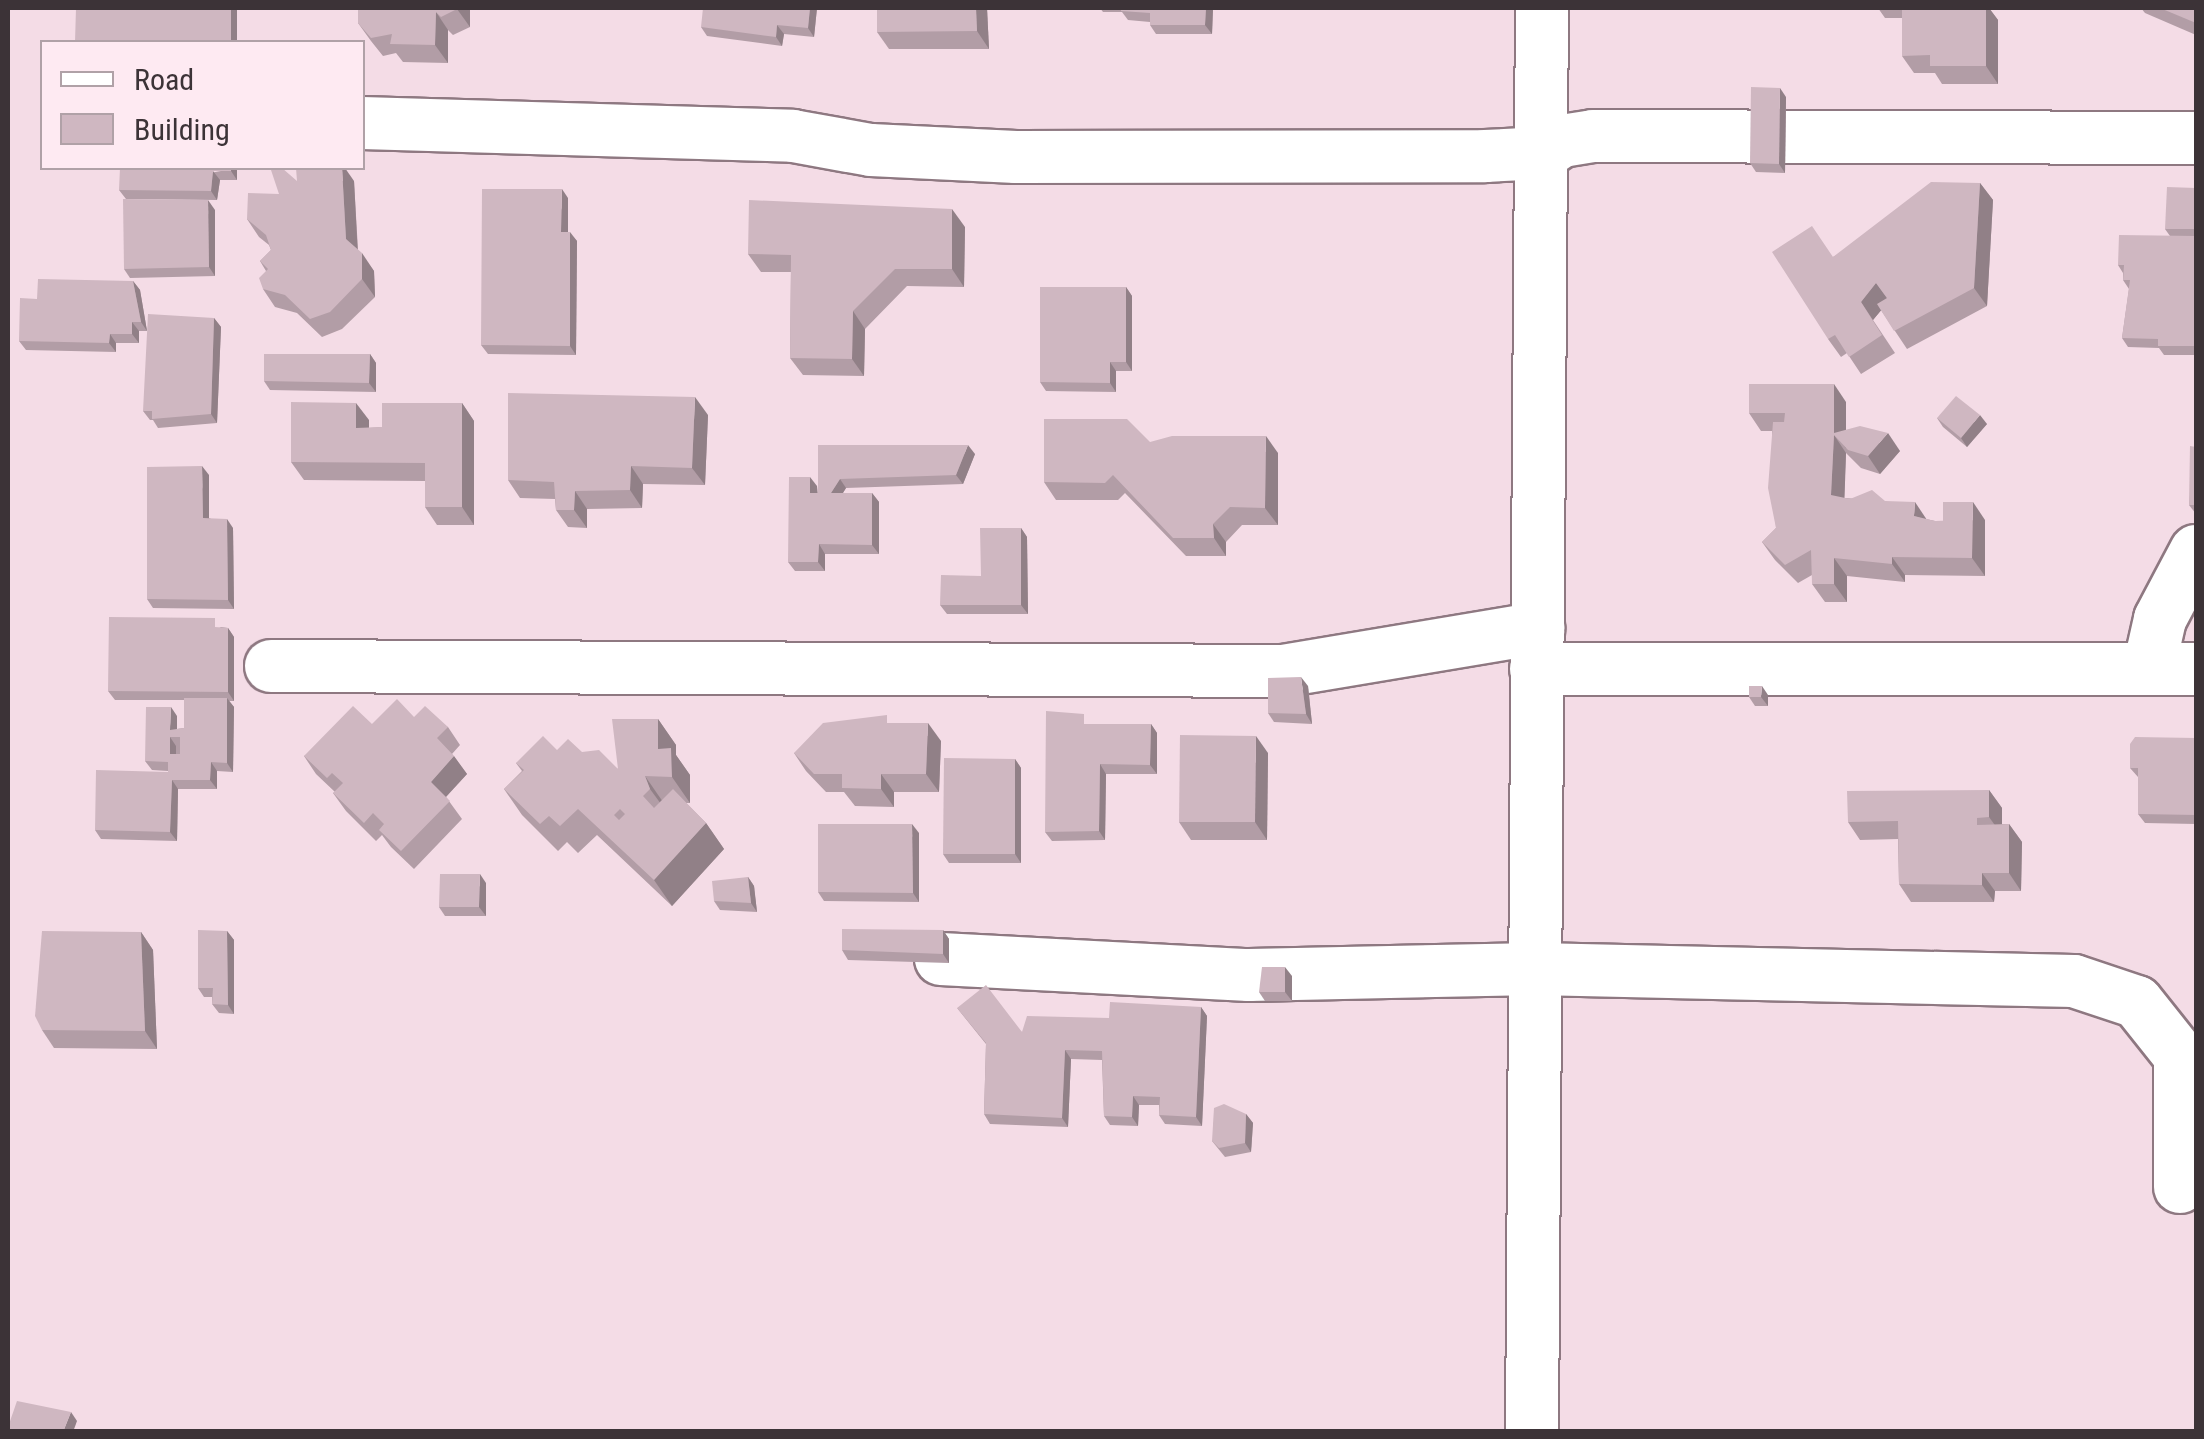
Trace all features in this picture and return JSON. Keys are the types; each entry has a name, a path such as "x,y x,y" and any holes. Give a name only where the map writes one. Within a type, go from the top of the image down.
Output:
{"street":[{"path":"1532,1432 1544,154 1542,8"},
{"path":"365,123 679,130 1016,157 1544,154 1562,141 1594,136 2196,138"},
{"path":"271,666 1282,671 1537,648 2173,668 2160,619 2196,551"},
{"path":"941,960 1248,975 1536,970 2100,986 2154,1016 2180,1056 2180,1187"}],"building":[{"path":"76,8 231,8 231,40 75,40"},
{"path":"358,8 457,9 441,17 436,12 435,45 390,44 392,34 371,38 358,23"},
{"path":"703,8 810,8 808,28 777,25 776,37 701,27"},
{"path":"877,8 976,8 977,31 877,32"},
{"path":"1121,8 1206,8 1205,25 1150,25 1150,13"},
{"path":"1902,8 1986,8 1986,66 1930,66 1930,55 1902,56"},
{"path":"2160,8 2196,8 2196,23"},
{"path":"1751,87 1780,88 1779,164 1750,163"},
{"path":"120,170 231,170 213,171 211,191 119,190"},
{"path":"271,170 284,170 297,181 296,170 342,170 346,239 362,253 362,279 330,312 310,319 285,295 263,289 259,278 268,269 260,261 271,250 266,235 247,219 248,193 279,194"},
{"path":"1931,182 1980,183 1974,288 1894,331 1877,304 1887,298 1876,283 1861,302 1882,335 1849,357 1835,335 1828,339 1772,252 1812,226 1833,257"},
{"path":"2167,187 2196,188 2196,229 2165,229"},
{"path":"482,189 562,189 561,232 570,232 570,346 481,345"},
{"path":"123,199 208,200 209,267 124,269"},
{"path":"749,200 952,209 952,269 895,269 853,311 852,359 790,358 791,255 748,254"},
{"path":"2119,235 2196,236 2196,346 2158,346 2158,339 2122,338 2130,280 2123,280 2124,265 2118,265"},
{"path":"38,279 133,281 141,322 132,322 132,334 110,334 109,343 19,341 20,298 37,299"},
{"path":"1040,287 1126,287 1126,362 1110,362 1110,383 1040,382"},
{"path":"148,314 214,318 211,414 152,419 152,411 143,411"},
{"path":"264,354 370,354 369,383 264,381"},
{"path":"1749,384 1834,384 1834,433 1860,426 1888,433 1868,456 1848,450 1834,435 1831,495 1850,499 1872,490 1885,501 1915,502 1914,516 1935,521 1943,521 1943,502 1973,502 1972,558 1892,557 1892,564 1834,558 1834,584 1812,584 1811,550 1785,565 1762,542 1776,528 1768,488 1773,422 1784,422 1785,413 1749,413"},
{"path":"508,393 695,397 692,468 631,466 630,490 575,491 574,510 556,510 554,482 508,480"},
{"path":"1956,396 1980,415 1961,438 1937,418"},
{"path":"291,402 356,403 356,428 382,427 382,403 462,403 462,507 425,507 425,463 291,462"},
{"path":"1044,419 1127,419 1150,442 1172,436 1266,436 1265,508 1230,507 1213,524 1214,538 1173,538 1113,475 1105,483 1044,482"},
{"path":"818,445 968,445 956,475 840,479 831,493 872,493 872,545 819,544 818,562 788,562 789,477 810,477 810,493 818,493"},
{"path":"2190,446 2196,447 2196,505 2189,505"},
{"path":"202,466 203,518 227,519 228,600 147,599 147,467"},
{"path":"980,528 1021,528 1021,605 940,605 941,575 981,576"},
{"path":"109,617 215,618 215,627 228,628 228,692 108,691"},
{"path":"1301,677 1306,714 1268,713 1268,678"},
{"path":"1749,686 1762,686 1761,697 1749,697"},
{"path":"184,698 227,698 227,763 211,762 210,780 172,780 170,832 95,830 96,770 168,772 168,762 145,761 146,707 171,707 170,730 184,728","holes":["170,737 180,737 180,754 170,754"]},
{"path":"397,699 414,717 425,706 448,727 437,738 454,756 431,782 450,801 401,851 379,830 384,824 373,813 364,823 333,793 343,783 332,773 327,778 304,756 353,706 372,724"},
{"path":"1046,711 1084,714 1084,724 1151,724 1150,765 1100,764 1099,831 1045,832"},
{"path":"887,715 887,723 928,723 926,774 881,774 881,789 842,788 842,774 814,774 794,753 823,723"},
{"path":"612,719 658,719 658,749 671,748 672,777 645,776 650,789 643,796 654,808 673,789 706,823 654,880 578,809 560,826 549,816 540,824 504,789 524,770 516,763 543,736 557,750 568,739 582,752 599,750 618,769"},
{"path":"1180,735 1256,736 1255,822 1179,822"},
{"path":"2135,737 2196,738 2196,815 2138,814 2138,768 2130,768 2130,744"},
{"path":"944,758 1015,759 1015,854 943,854"},
{"path":"1989,790 1989,817 1977,818 1977,825 2009,824 2009,873 1982,873 1982,885 1899,884 1898,821 1848,822 1847,791"},
{"path":"818,824 912,824 913,893 818,892"},
{"path":"440,874 480,874 479,907 439,907"},
{"path":"748,877 751,903 714,901 712,881"},
{"path":"842,929 943,930 943,954 842,950"},
{"path":"198,930 227,931 228,1005 212,1004 213,988 198,988"},
{"path":"42,931 141,932 145,1031 42,1030 35,1016"},
{"path":"1262,967 1285,967 1285,992 1259,992"},
{"path":"986,985 1022,1032 1027,1016 1109,1018 1110,1002 1201,1007 1196,1117 1159,1115 1160,1097 1133,1096 1132,1117 1104,1116 1102,1051 1065,1050 1062,1118 984,1114 986,1043 957,1008"},
{"path":"1224,1104 1246,1114 1245,1143 1219,1148 1212,1141 1214,1108"},
{"path":"17,1401 71,1412 63,1432 8,1432"}]}
